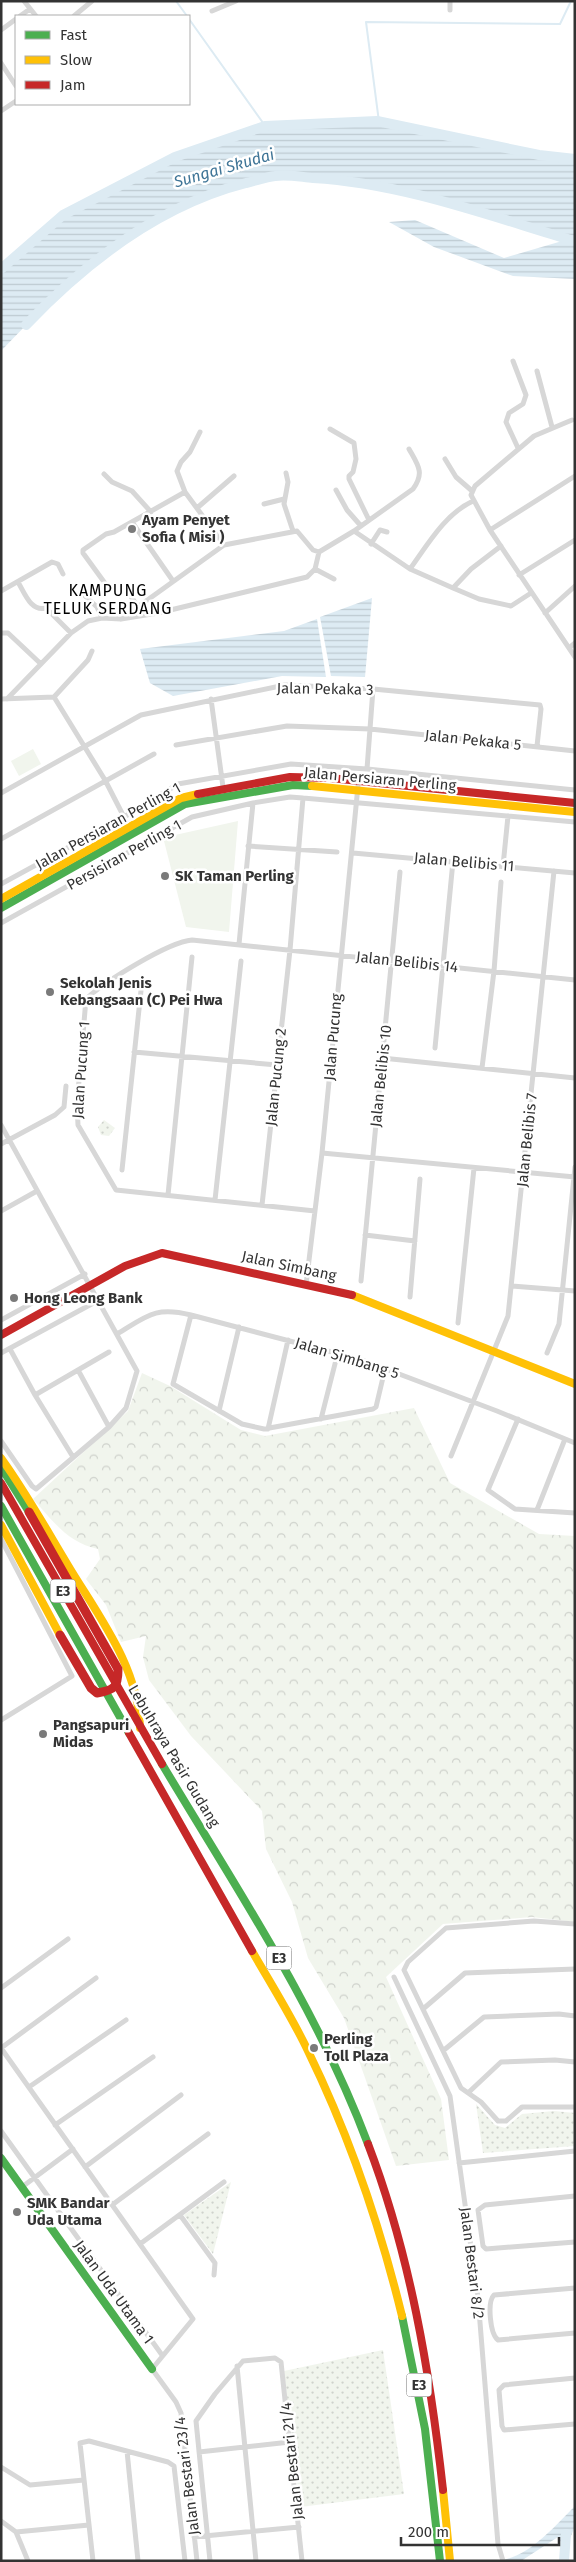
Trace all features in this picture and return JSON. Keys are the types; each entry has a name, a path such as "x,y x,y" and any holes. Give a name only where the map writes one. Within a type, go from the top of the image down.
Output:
{"main road":[{"name":"Jalan Persiaran Perling","path":"1,899 172,802 223,787 290,777 575,812"},
{"name":"Jalan Persiaran Perling","path":"1,908 185,804 293,786 358,785 575,803"},
{"name":"Jalan Simbang","path":"1,1335 6,1329 92,1286 126,1266 143,1258 162,1253 352,1295 494,1350 575,1384"},
{"path":"1,1458 27,1493 120,1655 141,1715 140,1728"},
{"path":"1,1467 29,1512 118,1670 118,1684 114,1690 97,1693 91,1688 60,1635 1,1525"},
{"name":"Lebuhraya Pasir Gudang","path":"3,1486 140,1728 277,1954 324,2043 355,2109 391,2211 414,2294 437,2432 450,2561"},
{"name":"Lebuhraya Pasir Gudang","path":"1,1506 308,2050 335,2114 399,2299 426,2428 435,2499 440,2561"},
{"name":"Jalan Uda Utama 1","path":"1,2158 152,2369"}],"street":[{"path":"24,1 35,15"},
{"path":"75,15 92,1"},
{"path":"450,1 450,10"},
{"path":"212,11 232,2"},
{"path":"21,15 30,9"},
{"path":"1,30 15,20"},
{"path":"1,63 15,84"},
{"path":"1,111 15,102"},
{"path":"513,361 526,395 523,404 510,413 506,422 518,448"},
{"path":"538,371 552,427"},
{"path":"472,490 534,436 572,420"},
{"path":"330,429 354,443 356,459 349,479 369,520"},
{"path":"200,432 190,452 181,462 177,471 185,492 224,545"},
{"path":"3,699 71,633 88,621 102,618 121,619 158,613 307,576 315,569 319,552 362,526 413,489 420,480 421,473 409,449"},
{"path":"445,459 456,477 472,490 473,501 490,530 531,594 575,657"},
{"path":"286,473 288,482 284,499 293,531"},
{"path":"104,474 112,482 132,491 150,512"},
{"path":"197,508 234,476"},
{"path":"490,530 575,476"},
{"path":"336,490 347,510 362,526"},
{"path":"138,607 124,586 120,584 112,588 107,586 83,553 83,550 106,534 114,532 185,492"},
{"path":"264,504 284,499"},
{"path":"410,569 449,518 462,506 473,501"},
{"path":"132,522 174,581"},
{"path":"371,544 380,530 387,532"},
{"path":"121,619 224,545 293,531 300,533 313,550 319,552"},
{"path":"354,531 410,569 479,599 511,606 531,594"},
{"path":"520,575 575,540"},
{"path":"453,588 471,569 501,546"},
{"path":"1,591 52,562 58,564 63,574"},
{"path":"315,569 334,579"},
{"path":"18,582 34,608 39,610 46,608 71,633"},
{"path":"544,613 575,586"},
{"path":"84,595 97,607 102,618"},
{"path":"1,633 8,633 41,664"},
{"path":"569,648 575,643"},
{"path":"3,699 54,697 88,660 92,651"},
{"name":"Jalan Pekaka 3","path":"1,793 84,745 141,715 285,685 373,689 540,704 537,746"},
{"path":"367,768 373,689"},
{"path":"54,697 105,780 124,817"},
{"path":"211,699 223,787"},
{"name":"Jalan Pekaka 5","path":"176,745 287,726 370,729 575,751"},
{"path":"1,839 154,754"},
{"name":"Jalan Persiaran Perling 1","path":"1,884 124,817 178,784 291,764 367,768 575,790"},
{"name":"Jalan Pucung","path":"306,1285 322,1152 340,955 353,853 358,785"},
{"path":"239,944 253,803 290,797 575,822"},
{"name":"Jalan Pucung 2","path":"262,1205 290,950 304,798"},
{"name":"Persisiran Perling 1","path":"1,923 192,817 253,803"},
{"path":"503,866 508,816"},
{"path":"248,846 337,852"},
{"name":"Jalan Belibis 11","path":"353,853 575,874"},
{"path":"435,1048 453,861"},
{"name":"Jalan Belibis 7","path":"451,1456 508,1316 554,871"},
{"name":"Jalan Belibis 10","path":"361,1281 400,872"},
{"path":"482,1068 494,971 501,882"},
{"name":"Jalan Pucung 1","path":"239,944 181,941 98,987 86,999 77,1104 78,1125 116,1190 315,1210"},
{"name":"Jalan Belibis 14","path":"239,944 575,980"},
{"path":"168,1195 184,1056 192,957"},
{"path":"215,1200 241,962"},
{"path":"122,1170 142,981"},
{"path":"134,1052 277,1065"},
{"path":"382,1058 575,1078"},
{"path":"1,1144 55,1115 65,1103 66,1086"},
{"path":"65,1103 77,1104"},
{"path":"1,1125 92,1286 137,1371 127,1406 109,1427 39,1488 34,1489 1,1441"},
{"path":"322,1152 574,1177"},
{"path":"547,1353 560,1324 575,1167"},
{"path":"458,1322 474,1168"},
{"path":"410,1297 420,1179"},
{"path":"1,1211 38,1191"},
{"path":"365,1235 415,1241"},
{"path":"1,1320 85,1274"},
{"path":"512,1286 575,1292"},
{"path":"1,1353 99,1300"},
{"name":"Jalan Simbang 5","path":"117,1334 150,1314 172,1310 338,1352 384,1368 575,1443"},
{"path":"191,1315 174,1384 242,1424 268,1429 376,1407 384,1368"},
{"path":"219,1411 239,1327"},
{"path":"268,1429 288,1340"},
{"path":"10,1349 34,1395 73,1457"},
{"path":"34,1395 109,1352"},
{"path":"322,1419 338,1352"},
{"path":"78,1370 109,1427"},
{"path":"518,1420 488,1490 515,1509 575,1513"},
{"path":"538,1510 566,1440"},
{"path":"1,1539 72,1676 1,1720"},
{"path":"575,1924 534,1920 446,1928 404,1966 405,1973 462,2088 469,2092 496,2119 502,2122 522,2107 575,2108"},
{"path":"1,1988 68,1938"},
{"path":"423,2009 465,1973 575,1970"},
{"path":"96,1978 1,2048 192,2318 152,2369"},
{"name":"Jalan Bestari 8/2","path":"394,1978 450,2096 478,2298 498,2544 503,2561"},
{"path":"444,2050 484,2017 558,2014 575,2016"},
{"path":"29,2087 126,2020"},
{"path":"55,2124 153,2057"},
{"path":"469,2092 501,2062 555,2060 575,2062"},
{"path":"85,2167 181,2095"},
{"path":"1,2131 162,2355"},
{"path":"112,2205 208,2134"},
{"path":"22,2186 73,2149"},
{"path":"459,2163 575,2152"},
{"path":"140,2244 224,2182"},
{"path":"575,2196 485,2205 479,2208 478,2213 483,2246 486,2249 575,2242"},
{"path":"180,2214 215,2263 214,2275"},
{"path":"575,2288 497,2295 491,2297 490,2303 493,2335 498,2340 575,2333"},
{"name":"Jalan Bestari 21/4","path":"237,2366 243,2361 274,2358 281,2362 302,2561"},
{"path":"210,2561 196,2421 237,2366"},
{"path":"237,2366 256,2561"},
{"name":"Jalan Bestari 23/4","path":"152,2369 176,2402 181,2413 197,2561"},
{"path":"575,2378 504,2385 499,2388 502,2426 504,2430 575,2424"},
{"path":"93,2561 80,2443 89,2441 174,2466 184,2561"},
{"path":"199,2452 290,2442"},
{"path":"127,2451 138,2561"},
{"path":"1,2467 30,2485 84,2480"},
{"path":"1,2522 16,2532 28,2561"},
{"path":"16,2532 89,2525"},
{"path":"194,2537 298,2527"}],"green space":[{"path":"33,749 41,764 19,776 11,761"},
{"path":"238,821 229,932 186,927 164,841 175,835"},
{"path":"104,1120 115,1128 109,1136 101,1135 98,1127"},
{"path":"142,1373 170,1386 241,1430 265,1436 414,1408 450,1483 539,1534 575,1536 575,1922 532,1917 443,1924 386,1977 441,2099 449,2160 396,2166 344,2018 308,1958 292,1902 266,1849 262,1811 191,1736 149,1680 143,1657 146,1636 121,1642 106,1605 86,1579 100,1559 98,1549 78,1542 62,1530 33,1499 128,1411"},
{"path":"476,2104 495,2125 505,2128 522,2114 554,2111 575,2113 575,2146 483,2153"},
{"path":"231,2182 213,2254 184,2215"},
{"path":"383,2350 404,2494 300,2507 284,2371"}],"water":[{"name":"Sungai Skudai","path":"377,121 539,155 575,159 575,279 513,276 434,247 389,222 415,220 504,258 569,239 475,210 411,193 346,181 281,175 255,180 207,195 141,229 111,250 54,298 1,351 1,269 63,215 175,157 265,126"},
{"path":"372,598 365,677 331,676 320,617"},
{"path":"317,619 326,677 282,676 173,696 150,683 140,649 284,631"},
{"path":"575,2506 575,2526 567,2546 563,2546 558,2537 521,2561 497,2561 508,2559 530,2548"}],"waterway":[{"path":"176,1 186,15"},
{"path":"379,122 366,22 560,24 571,1"},
{"path":"190,20 266,127"},
{"path":"1,269 63,215 175,157 265,126 377,121 539,155 575,159"},
{"path":"26,325 99,258 154,221 214,193 246,183 284,175 346,181 411,193 571,240"},
{"path":"564,2561 566,2534"}],"traffic: fast":[{"path":"1,908 185,804 293,785 312,786"},
{"path":"1,1467 29,1512"},
{"path":"1,1506 129,1733"},
{"path":"162,1764 274,1950 300,1997 348,2094 368,2144"},
{"path":"1,2158 152,2369"},
{"path":"402,2316 425,2429 440,2561"}],"traffic: slow":[{"path":"312,786 575,812"},
{"path":"1,899 181,798 198,794"},
{"path":"352,1295 575,1384"},
{"path":"1,1458 27,1496 114,1641 132,1683 138,1705 140,1728"},
{"path":"1,1525 60,1635"},
{"path":"252,1951 302,2038 337,2115 362,2181 384,2248 402,2316"},
{"path":"443,2490 450,2561"}],"traffic: jam":[{"path":"198,794 290,777 330,778 575,803"},
{"path":"1,1335 125,1266 162,1253 352,1295"},
{"path":"1,1483 162,1764"},
{"path":"29,1512 118,1669 114,1687 108,1691 97,1693 91,1688 60,1635"},
{"path":"129,1733 252,1951"},
{"path":"368,2144 396,2228 407,2271 425,2358 443,2490"}],"place":[{"name":"Ayam Penyet Sofia ( Misi )","path":"132,529"},
{"name":"SK Taman Perling","path":"165,876"},
{"name":"Sekolah Jenis Kebangsaan (C) Pei Hwa","path":"50,992"},
{"name":"Hong Leong Bank","path":"14,1298"},
{"name":"Pangsapuri Midas","path":"43,1734"},
{"name":"Perling Toll Plaza","path":"314,2048"},
{"name":"SMK Bandar Uda Utama","path":"17,2212"}],"district":[{"name":"KAMPUNG TELUK SERDANG","path":"108,599"}]}
